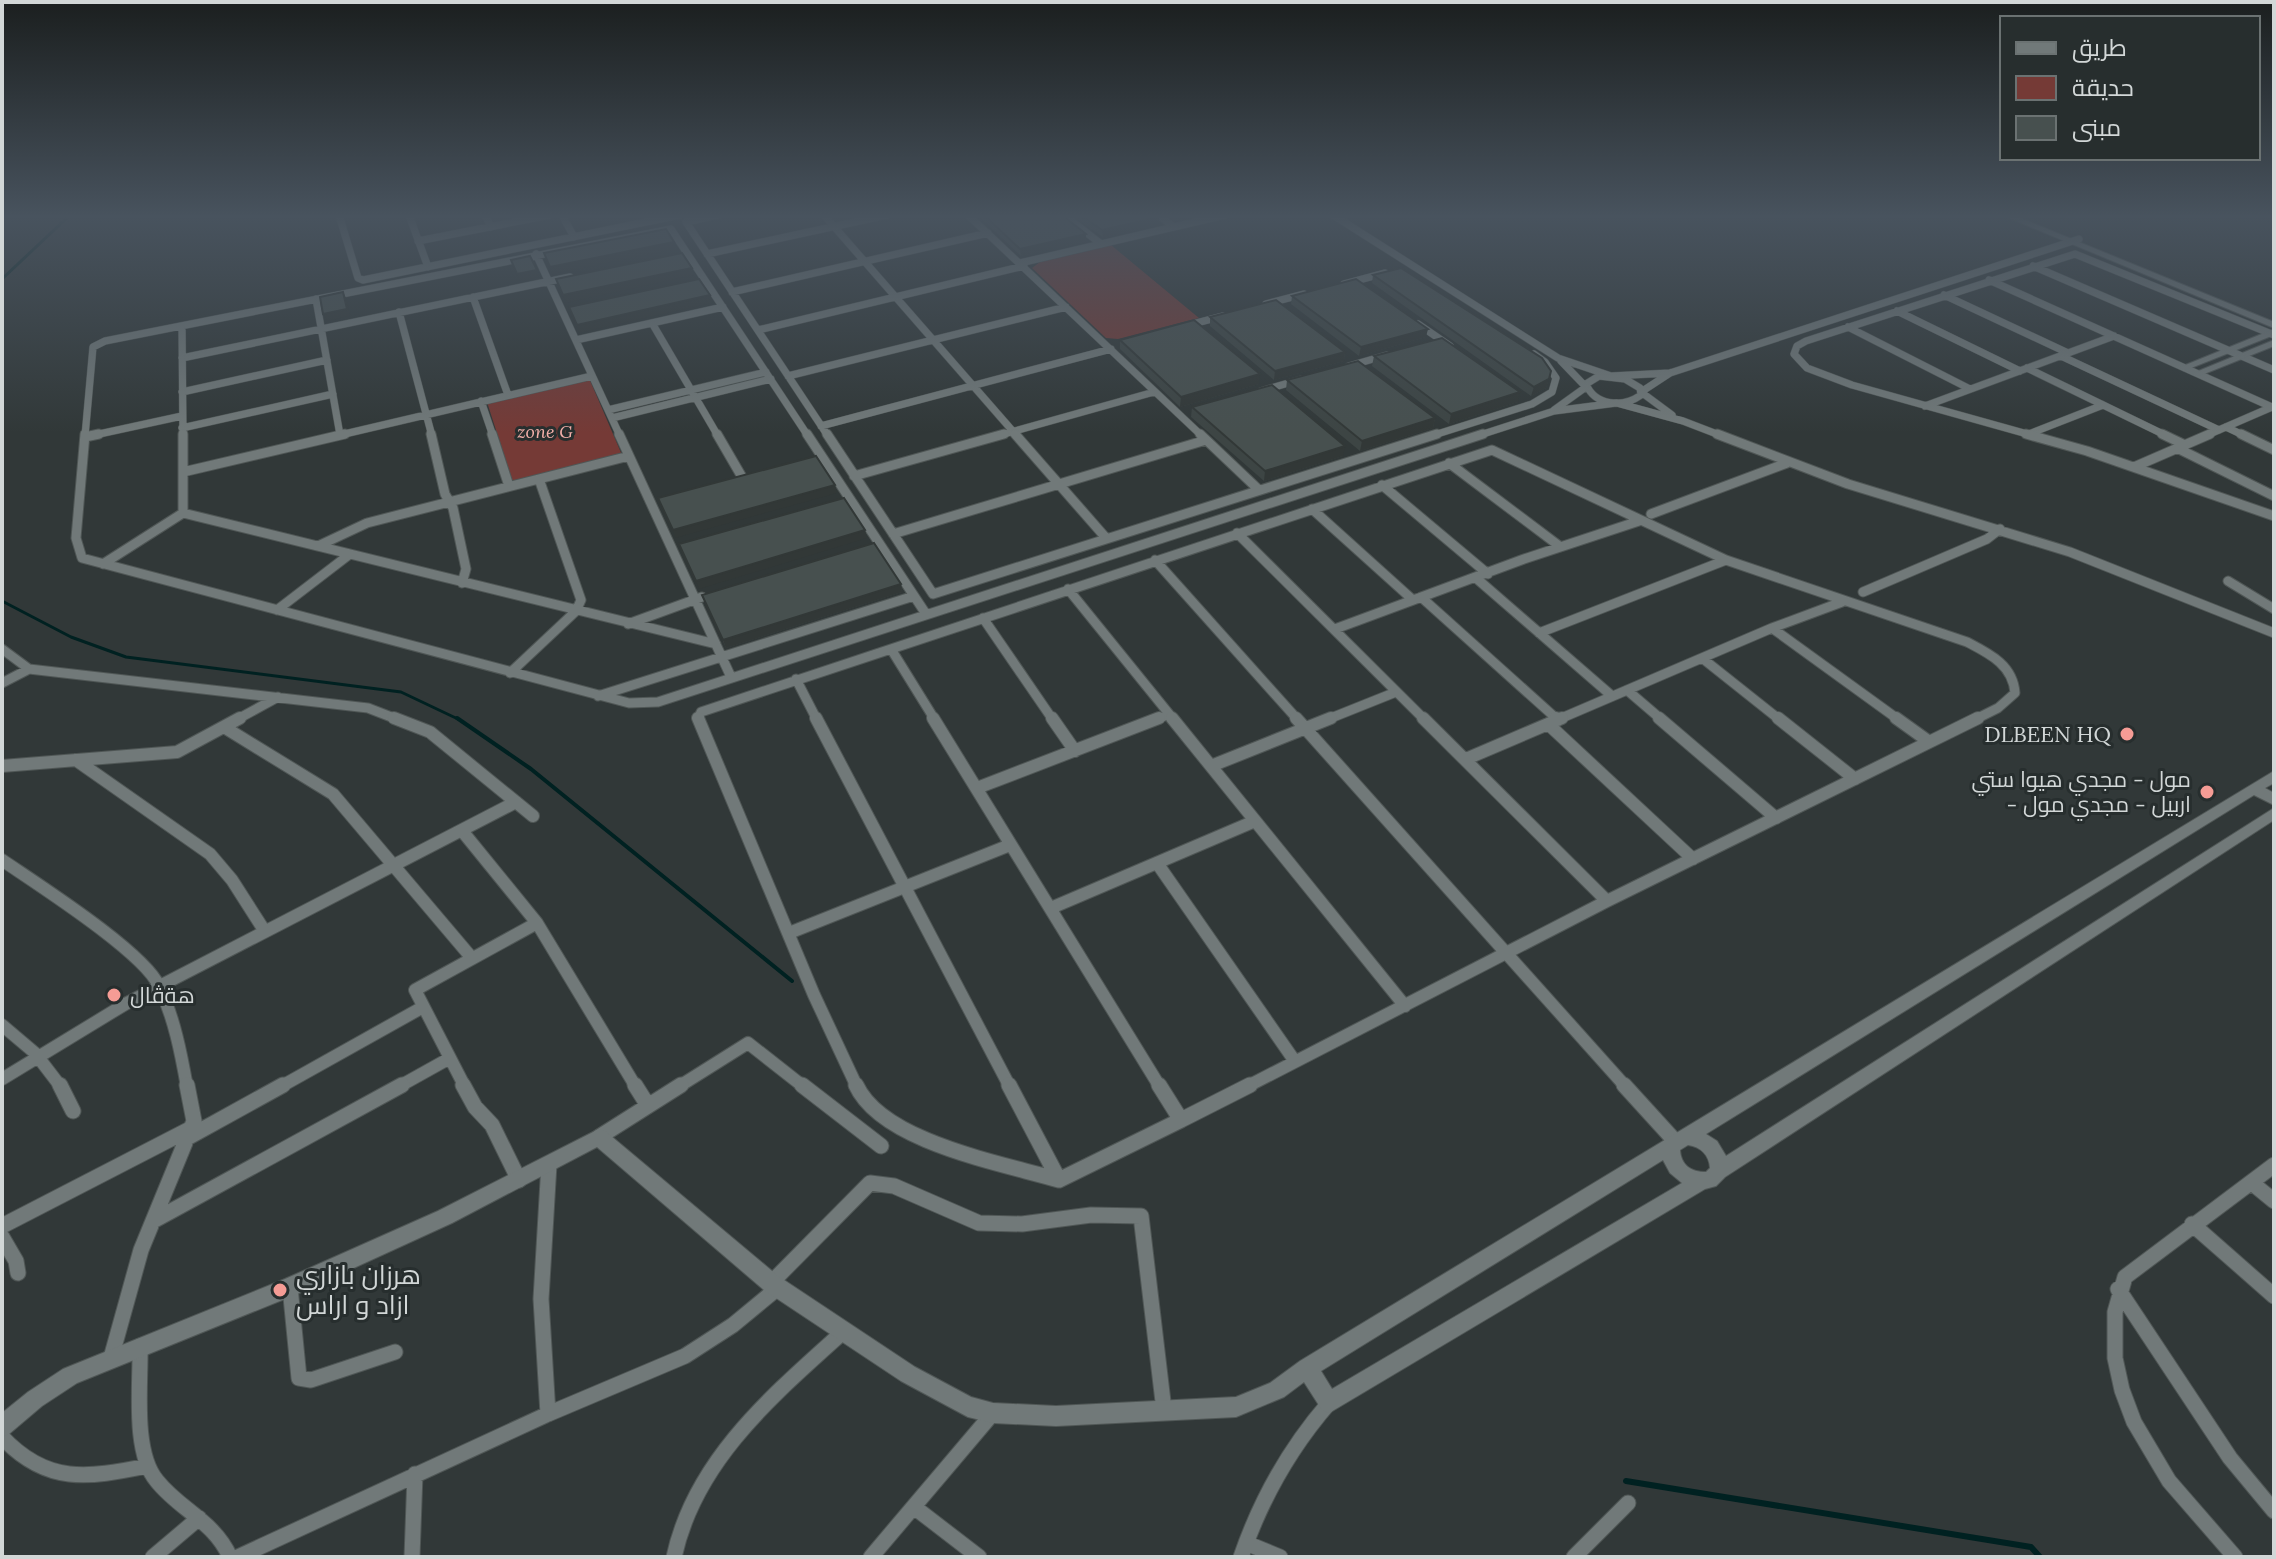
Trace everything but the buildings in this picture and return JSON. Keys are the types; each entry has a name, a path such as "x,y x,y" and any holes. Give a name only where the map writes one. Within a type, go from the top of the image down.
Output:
{"street":[{"path":"371,288 95,345 76,546 82,558 629,703 658,702 1554,411 1635,401 1641,392 1670,373 1930,288"},
{"path":"182,358 516,288"},
{"path":"551,288 731,677"},
{"path":"711,288 926,614"},
{"path":"729,288 933,594 1532,404 1555,388 1556,378 1545,362 1430,288"},
{"path":"732,292 750,288"},
{"path":"887,288 1106,538"},
{"path":"758,330 932,288"},
{"path":"1046,288 1259,490"},
{"path":"1447,288 1558,358 1596,398 1683,421 1787,463 2000,529 2139,578 2274,633"},
{"path":"1966,288 1800,343 1794,351 1796,358 1818,373 2029,434 2274,516"},
{"path":"2006,288 2273,408"},
{"path":"2083,288 2274,370"},
{"path":"2160,288 2273,334"},
{"path":"2176,288 2273,334"},
{"path":"2195,288 2274,319"},
{"path":"1263,305 1317,291"},
{"path":"1944,295 2064,355 2274,450"},
{"path":"473,297 508,395"},
{"path":"316,299 340,435"},
{"path":"1277,302 1288,311"},
{"path":"562,310 574,307"},
{"path":"576,340 723,307"},
{"path":"788,376 1066,307"},
{"path":"1897,311 2103,405 2274,496"},
{"path":"399,312 466,569 462,583"},
{"path":"1181,327 1236,312"},
{"path":"1405,314 1454,349"},
{"path":"652,323 742,477"},
{"path":"1196,323 1207,332"},
{"path":"182,326 183,513"},
{"path":"1848,327 1970,389"},
{"path":"2183,368 2273,334"},
{"path":"2196,374 2241,356 2273,334"},
{"path":"1925,406 2114,336"},
{"path":"1427,344 1441,340"},
{"path":"821,426 972,387 1122,342"},
{"path":"1344,367 1399,352"},
{"path":"1346,355 1370,373"},
{"path":"1558,358 1631,381 1641,392 1683,421"},
{"path":"182,392 327,360"},
{"path":"1554,411 1586,387 1591,379 1670,373"},
{"path":"610,414 769,375"},
{"path":"1247,395 1316,375"},
{"path":"183,472 592,376"},
{"path":"1263,378 1286,397"},
{"path":"854,476 1154,392"},
{"path":"182,428 333,394"},
{"path":"1519,395 1532,404"},
{"path":"481,401 509,486"},
{"path":"2029,434 2103,405"},
{"path":"2134,467 2273,408"},
{"path":"1178,414 1192,410"},
{"path":"85,437 182,416"},
{"path":"1434,421 1446,430"},
{"path":"893,534 1206,440"},
{"path":"1345,448 1357,458"},
{"path":"1485,451 1502,453 1726,560 1967,642 1997,658 2014,679 2015,693 2010,700 1855,779 1607,901 1509,954 1059,1180 918,1138 878,1114 860,1094 789,933 698,719 701,712 1449,463 1485,451"},
{"path":"808,459 821,455"},
{"path":"318,546 367,523 629,456"},
{"path":"1449,463 1558,545"},
{"path":"1651,514 1787,463"},
{"path":"726,481 755,473"},
{"path":"510,673 576,611 581,600 539,479"},
{"path":"1382,485 1488,574"},
{"path":"650,501 666,497"},
{"path":"834,501 849,497"},
{"path":"1312,509 1553,722 1693,859"},
{"path":"103,564 183,513 716,644"},
{"path":"1335,629 1488,574 1558,545 1639,521"},
{"path":"1863,592 1987,539 2000,529"},
{"path":"1237,533 1607,901"},
{"path":"863,547 879,542"},
{"path":"672,547 686,543"},
{"path":"277,610 350,554"},
{"path":"1155,560 1678,1141"},
{"path":"1539,633 1726,560"},
{"path":"1476,578 1612,696"},
{"path":"2228,581 2274,609"},
{"path":"1068,589 1405,1006"},
{"path":"627,624 712,592"},
{"path":"597,696 914,596"},
{"path":"1466,759 1772,628 1842,602"},
{"path":"983,618 1075,751"},
{"path":"1772,628 1928,741"},
{"path":"2,649 29,669 368,708 430,732 533,816"},
{"path":"891,649 1181,1120"},
{"path":"1702,658 1855,779"},
{"path":"2,683 29,669"},
{"path":"796,679 1059,1180"},
{"path":"1627,690 1776,818"},
{"path":"1211,766 1396,692"},
{"path":"2,766 177,752 278,697"},
{"path":"977,788 1167,715"},
{"path":"224,727 333,794 471,957"},
{"path":"76,760 210,854 232,880 264,930"},
{"path":"599,1137 775,1285 908,1374 968,1407 993,1413 1056,1416 1236,1407 1277,1390 1307,1368 2274,776"},
{"path":"2254,788 2274,800"},
{"path":"2,1079 39,1054 159,985 463,832 516,802"},
{"path":"1280,1557 1244,1550 1280,1465 1329,1403 1711,1176 2274,813"},
{"path":"1051,908 1255,821"},
{"path":"463,832 537,923 647,1104"},
{"path":"789,933 1010,845"},
{"path":"2,860 113,939 149,971 159,985 180,1049 194,1121 141,1250 111,1358"},
{"path":"1157,863 1294,1060"},
{"path":"519,1180 492,1125 475,1107 415,990 537,923"},
{"path":"2,1226 188,1134 423,1007"},
{"path":"2,1025 39,1054 64,1089 73,1111"},
{"path":"2,1427 35,1399 70,1376 290,1287 519,1180 599,1137 743,1044 753,1043 881,1146"},
{"path":"153,1221 450,1058"},
{"path":"1678,1141 1696,1138 1712,1148 1717,1155 1711,1176"},
{"path":"1678,1141 1671,1159 1680,1172 1711,1176"},
{"path":"548,1414 541,1299 549,1164"},
{"path":"2235,1557 2178,1495 2146,1444 2135,1419 2116,1362 2114,1334 2118,1289 2138,1266 2274,1165"},
{"path":"238,1557 548,1414 685,1356 733,1325 775,1285 870,1183 879,1181 890,1183 977,1223 1019,1225 1090,1215 1141,1216 1164,1410"},
{"path":"2252,1183 2274,1201"},
{"path":"2192,1224 2274,1296"},
{"path":"2,1237 16,1261 18,1273"},
{"path":"290,1287 299,1378 311,1380 395,1352"},
{"path":"2118,1289 2230,1458 2274,1511"},
{"path":"674,1557 680,1524 693,1498 724,1452 753,1418 844,1331"},
{"path":"140,1346 142,1447 147,1466 157,1482 221,1537 230,1557"},
{"path":"1307,1368 1329,1403"},
{"path":"871,1557 993,1413"},
{"path":"2,1437 15,1454 32,1467 61,1475 102,1475 147,1466"},
{"path":"412,1557 415,1474"},
{"path":"1574,1557 1628,1503"},
{"path":"914,1507 979,1557"},
{"path":"153,1557 199,1518"}],"green space":[{"path":"1053,288 1163,288 1199,318 1118,339 1106,338"},
{"name":"zone G","path":"589,378 622,455 513,483 487,402"}],"waterway":[{"path":"2,601 71,637 126,657 401,692 460,720"},
{"path":"460,720 531,769 792,981"},
{"path":"1626,1481 2031,1547 2040,1557"}],"place":[{"name":"DLBEEN HQ","path":"2127,734"},
{"name":"مول - مجدي هيوا ستي - اربيل - مجدي مول","path":"2207,792"},
{"name":"هةڤال","path":"114,995"},
{"name":"هرزان بازاري ازاد و اراس","path":"280,1290"}]}
